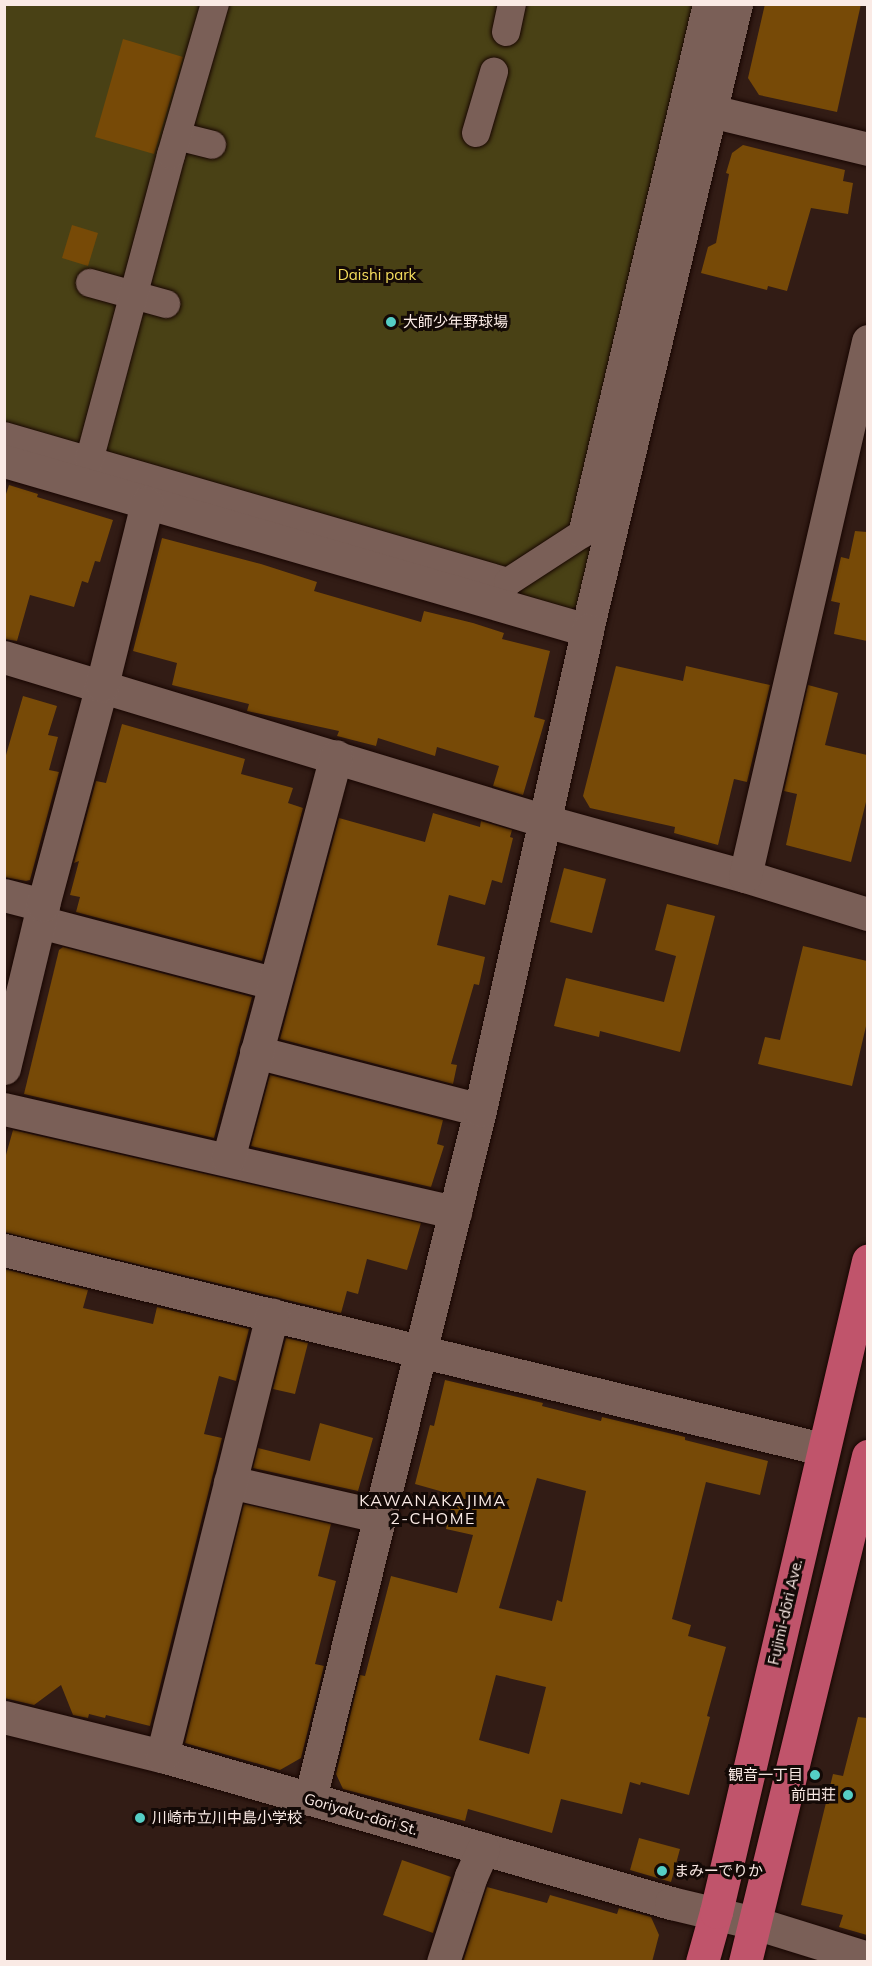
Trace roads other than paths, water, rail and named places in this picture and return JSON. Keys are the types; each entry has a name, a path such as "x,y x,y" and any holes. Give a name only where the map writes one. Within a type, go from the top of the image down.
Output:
{"highway":[{"name":"Fujimi-dōri Ave.","path":"702,1962 716,1912 867,1262"},
{"path":"745,1962 867,1459"}],"street":[{"path":"90,461 177,136 215,4"},
{"path":"506,32 512,4"},
{"path":"4,436 508,582 582,534 707,4"},
{"path":"310,1799 480,1110 587,630 736,4"},
{"path":"476,133 494,72"},
{"path":"711,111 867,149"},
{"path":"177,136 212,145"},
{"path":"90,283 166,304"},
{"path":"745,876 867,341"},
{"path":"4,461 587,630"},
{"path":"5,1062 147,504"},
{"path":"4,657 545,821 745,876 867,914"},
{"path":"228,1159 273,983 336,756"},
{"path":"4,895 42,913 273,983"},
{"path":"256,1052 480,1110"},
{"path":"4,1109 455,1212"},
{"path":"4,1250 420,1349 822,1449"},
{"path":"162,1756 272,1315"},
{"path":"230,1482 379,1516"},
{"name":"Goriyaku-dōri St.","path":"4,1717 162,1756 671,1902 755,1923 867,1958"},
{"path":"443,1962 483,1849"}],"place":[{"name":"大師少年野球場","path":"391,322"},
{"name":"観音一丁目","path":"815,1775"},
{"name":"前田荘","path":"848,1795"},
{"name":"川崎市立川中島小学校","path":"140,1818"},
{"name":"まみーでりか","path":"662,1871"}],"district":[{"name":"KAWANAKAJIMA 2-CHOME","path":"433,1509"}],"park label":[{"name":"Daishi park","path":"377,275"}]}
